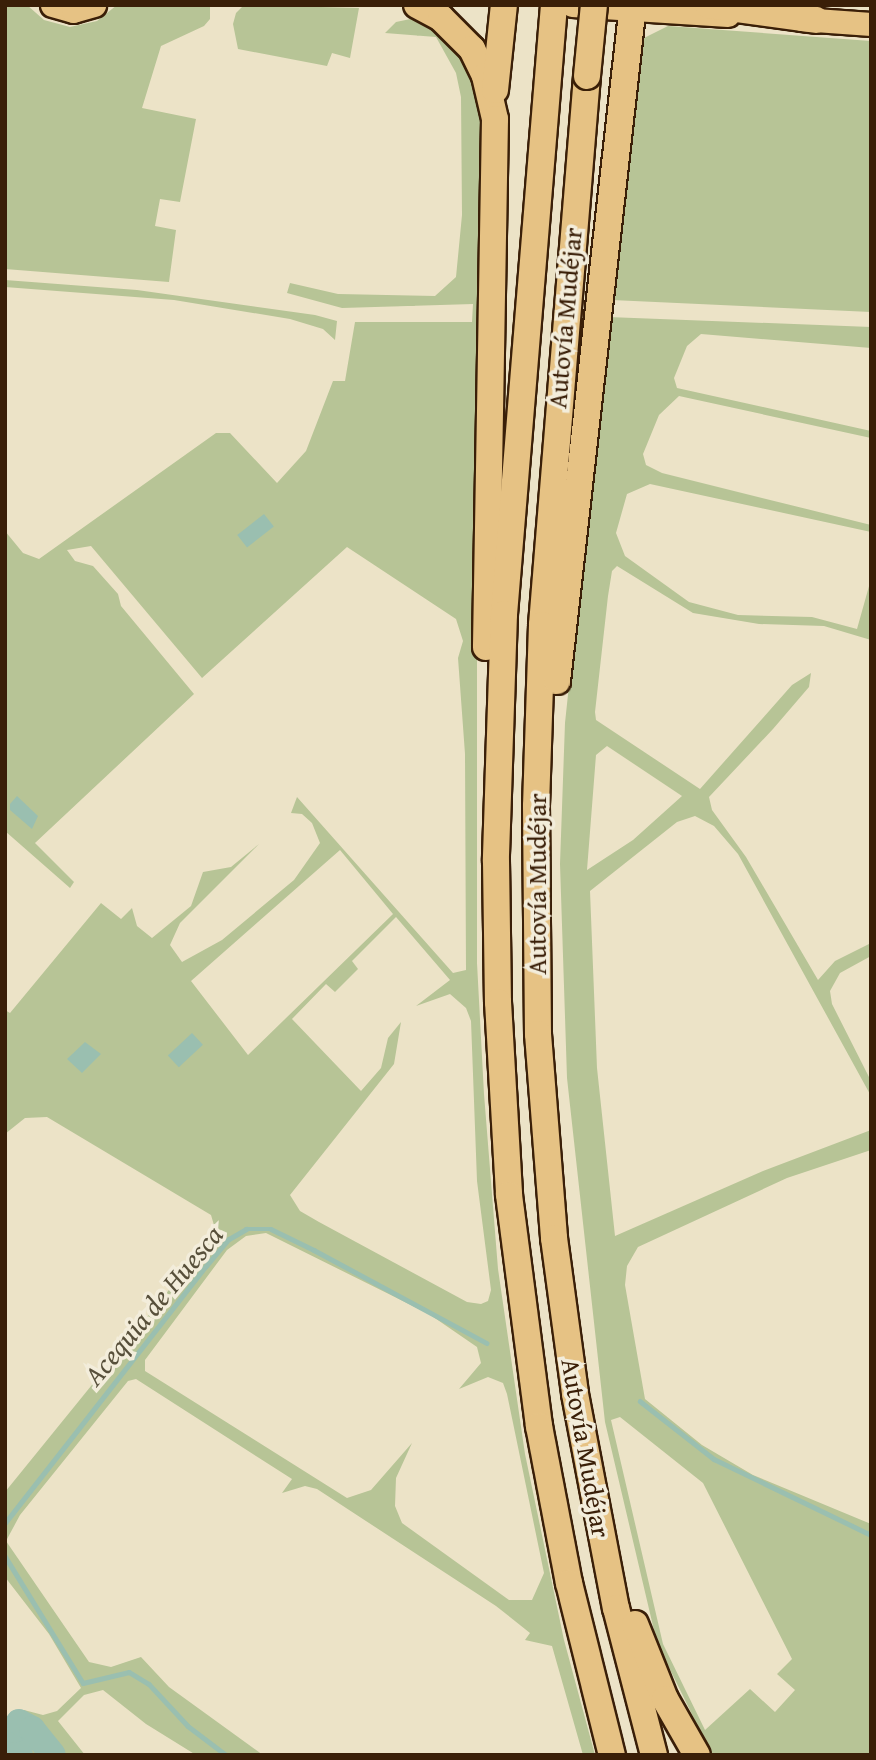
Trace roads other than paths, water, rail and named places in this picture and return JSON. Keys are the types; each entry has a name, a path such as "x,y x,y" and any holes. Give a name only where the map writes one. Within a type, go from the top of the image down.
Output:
{"highway":[{"path":"417,5 441,18 472,49 485,76 495,119"},
{"path":"496,861 485,831 495,119 497,39 504,5"},
{"name":"Autovía Mudéjar","path":"554,5 509,530 496,861 504,1127 525,1335 564,1559 612,1755"},
{"name":"Autovía Mudéjar","path":"594,5 554,447 536,806 536,963 544,1130 561,1298 584,1453 616,1608 654,1755"},
{"path":"708,5 816,20"},
{"path":"536,806 549,773 632,8"},
{"path":"584,1453 600,1471 623,1584 643,1648 665,1699 697,1755"}],"main road":[{"path":"52,5 73,11 94,5"},
{"path":"572,5 871,24"}],"waterway":[{"name":"Acequia de Huesca","path":"5,1523 206,1266 229,1239 246,1229 271,1229 487,1343"},
{"name":"Acequia de Huesca","path":"640,1401 714,1459 871,1535"},
{"path":"5,1556 83,1683 129,1672 149,1684 188,1726 226,1755"},
{"path":"20,1755 14,1730 19,1722 32,1729 53,1755"}]}
